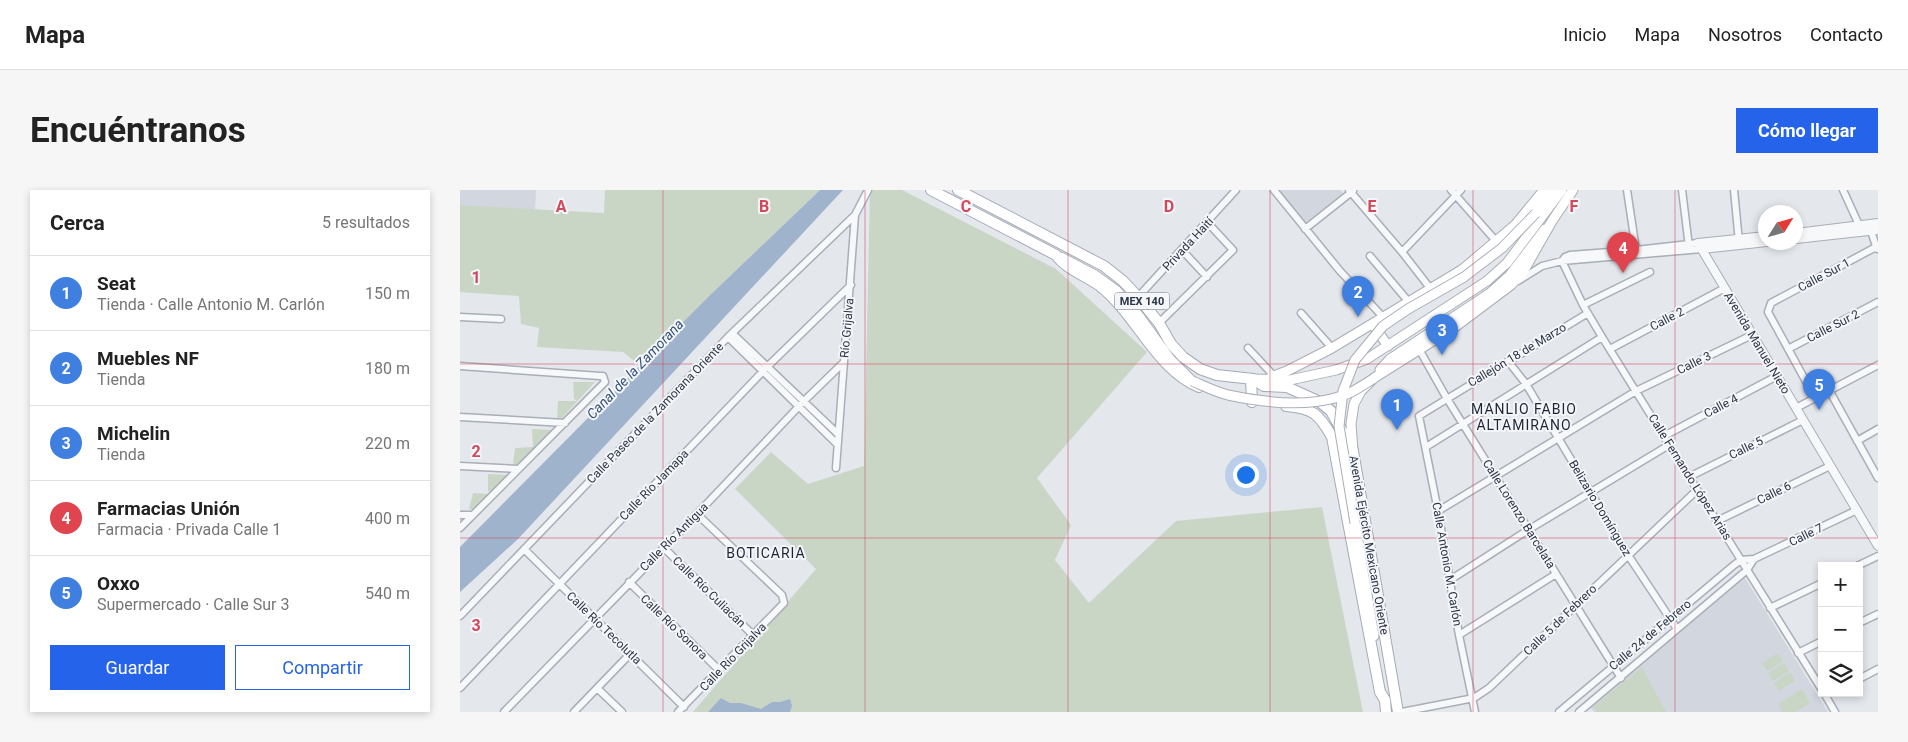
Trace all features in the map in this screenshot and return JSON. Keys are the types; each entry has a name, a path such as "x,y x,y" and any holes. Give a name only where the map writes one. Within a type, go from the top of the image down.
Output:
{"main road":[{"name":"MEX 140","path":"931,190 1094,275 1117,291 1139,316 1170,359 1192,381 1227,395 1261,400 1312,402 1348,394 1373,380"},
{"name":"Avenida Ejército Mexicano Oriente","path":"958,190 1092,258 1123,281 1159,323 1171,344 1183,357 1200,369 1217,375 1252,379 1264,386 1288,387 1320,402 1331,411 1353,451 1398,712"},
{"path":"1252,379 1274,376 1332,348 1463,269 1515,226 1544,190"},
{"name":"Avenida Ejército Mexicano Oriente","path":"1386,712 1339,426 1343,391 1355,360 1383,326 1408,309 1464,277 1502,248 1536,213 1553,190"},
{"path":"1252,379 1290,380 1336,370 1368,359 1487,281 1507,263 1562,190"},
{"path":"1373,380 1454,327 1510,285 1523,272 1573,190"},
{"path":"1353,451 1351,424 1354,404 1361,391 1373,380 1390,359 1490,293 1510,275 1542,231 1552,222"},
{"name":"MEX 140","path":"1056,255 1063,264 1099,285 1118,301 1159,355 1188,382 1233,400 1252,402"},
{"path":"1373,324 1388,346"},
{"path":"1252,379 1252,402"},
{"name":"Avenida Ejército Mexicano Oriente","path":"1252,402 1302,407 1314,412 1322,420 1332,437 1380,692 1385,700"}],"street":[{"name":"Río Grijalva","path":"836,468 855,215 868,190"},
{"name":"Privada Haití","path":"1138,297 1208,223 1236,190"},
{"path":"1274,190 1340,272 1383,317"},
{"path":"1627,190 1636,250"},
{"path":"1682,190 1689,247"},
{"path":"1734,190 1739,242"},
{"path":"1843,190 1859,225"},
{"path":"1305,229 1352,191 1430,288"},
{"path":"1402,252 1456,192 1496,241"},
{"name":"Calle Paseo de la Zamorana Oriente","path":"460,616 730,335 855,215"},
{"path":"1159,323 1233,250 1208,223"},
{"path":"1803,231 1878,223"},
{"path":"1803,238 1875,231 1877,248"},
{"path":"1739,242 1758,238"},
{"path":"1510,285 1542,266 1562,261 1739,242 1758,242"},
{"name":"Avenida Manuel Nieto","path":"1700,246 1878,546"},
{"path":"1562,261 1570,255 1689,247"},
{"name":"Calle Sur 1","path":"1788,349 1768,312 1771,303 1877,248"},
{"path":"1182,250 1207,277"},
{"path":"1370,256 1408,301"},
{"name":"Calle Fernando López Arias","path":"1562,261 1602,337 1818,682"},
{"path":"1584,305 1650,272"},
{"name":"Calle Río Jamapa","path":"460,688 765,369 851,285"},
{"name":"Calle 2","path":"1610,349 1725,288"},
{"name":"Calle Sur 2","path":"1788,349 1878,302"},
{"path":"1301,313 1332,348"},
{"name":"Callejón 18 de Marzo","path":"1419,416 1446,397 1588,313"},
{"path":"460,317 501,319"},
{"name":"Calle 3","path":"1438,510 1636,391 1752,334"},
{"path":"730,335 838,434"},
{"path":"1426,447 1602,337"},
{"path":"1248,348 1274,376"},
{"name":"Calle Lorenzo Barcelata","path":"1419,349 1446,397 1620,678"},
{"path":"1788,349 1815,398"},
{"name":"Belizario Domínguez","path":"1508,361 1526,384 1628,555 1677,629"},
{"name":"Calle Río Antigua","path":"504,712 843,362"},
{"path":"1796,408 1878,365"},
{"path":"460,366 600,376 604,379 603,384 566,423 460,528"},
{"path":"765,369 798,407 837,444"},
{"name":"Calle 4","path":"1664,436 1777,376"},
{"path":"1829,390 1878,478"},
{"name":"Calle Antonio M. Carlón","path":"1419,416 1438,510 1459,635 1474,698 1475,712"},
{"path":"460,417 566,423"},
{"name":"Calle 5","path":"1689,477 1803,420"},
{"path":"1857,441 1878,430"},
{"path":"1450,580 1528,530 1670,445"},
{"path":"460,466 518,469"},
{"name":"Calle 6","path":"1718,521 1830,466"},
{"name":"Calle 5 de Febrero","path":"1402,712 1474,698 1490,688 1697,490"},
{"name":"Calle 7","path":"1741,560 1754,559 1857,510"},
{"path":"460,514 473,515"},
{"name":"Calle Río Grijalva","path":"678,712 720,671 784,603 782,595 697,514"},
{"name":"Calle Río Culiacán","path":"663,547 754,636"},
{"name":"Calle Río Tecolutla","path":"524,549 684,707"},
{"path":"1863,563 1878,556"},
{"path":"1747,570 1754,559"},
{"name":"Calle 24 de Febrero","path":"1559,712 1741,560"},
{"name":"Calle 24 de Febrero","path":"1579,712 1747,570"},
{"path":"1459,635 1556,574"},
{"name":"Calle Río Sonora","path":"629,582 720,671"},
{"path":"1770,608 1818,585"},
{"path":"1863,621 1878,614"},
{"path":"1798,652 1818,643"},
{"path":"574,712 630,654"},
{"path":"1863,676 1878,669"},
{"path":"597,688 622,712"},
{"name":"Calle Fernando López Arias","path":"1827,697 1835,712"}],"shaded area":[{"path":"460,190 536,190 535,210 460,205"},
{"path":"1278,190 1340,190 1343,194 1303,224"},
{"path":"1745,578 1828,712 1594,712 1590,707"}],"green space":[{"path":"605,190 820,190 707,298 640,366 623,352 537,347 539,328 521,324 519,296 460,292 460,205 604,213"},
{"path":"870,190 902,190 1056,269 1147,352 1037,478 1071,525 1055,560 1089,603 1176,521 1322,507 1363,712 693,712 816,569 735,489 771,452 808,484 864,466"},
{"path":"573,382 595,382 562,418 557,418 558,401 577,401 574,399"},
{"path":"532,429 551,430 518,465 513,464 515,448 533,447"},
{"path":"488,474 507,475 491,492 488,491"},
{"path":"473,493 489,494 473,510 469,509"},
{"path":"1778,653 1783,661 1767,671 1762,663"},
{"path":"1784,663 1789,671 1773,681 1768,673"},
{"path":"1642,667 1666,712 1597,712 1593,707"},
{"path":"1790,672 1795,681 1779,691 1774,683"},
{"path":"1802,689 1810,703 1795,712 1783,712 1778,704"}],"water":[{"path":"820,190 843,190 518,539 460,592 460,547 707,298"},
{"path":"721,698 730,703 741,703 761,709 772,702 790,699 792,706 790,712 708,712"}],"place":[{"name":"Farmacias Unión","path":"1623,273"},
{"name":"Muebles NF","path":"1358,317"},
{"name":"Michelin","path":"1442,355"},
{"name":"Oxxo","path":"1819,410"},
{"name":"Seat","path":"1397,430"}],"district":[{"name":"MANLIO FABIO ALTAMIRANO","path":"1524,417"},
{"name":"BOTICARIA","path":"766,553"}],"water label":[{"name":"Canal de la Zamorana","path":"635,369"}]}
